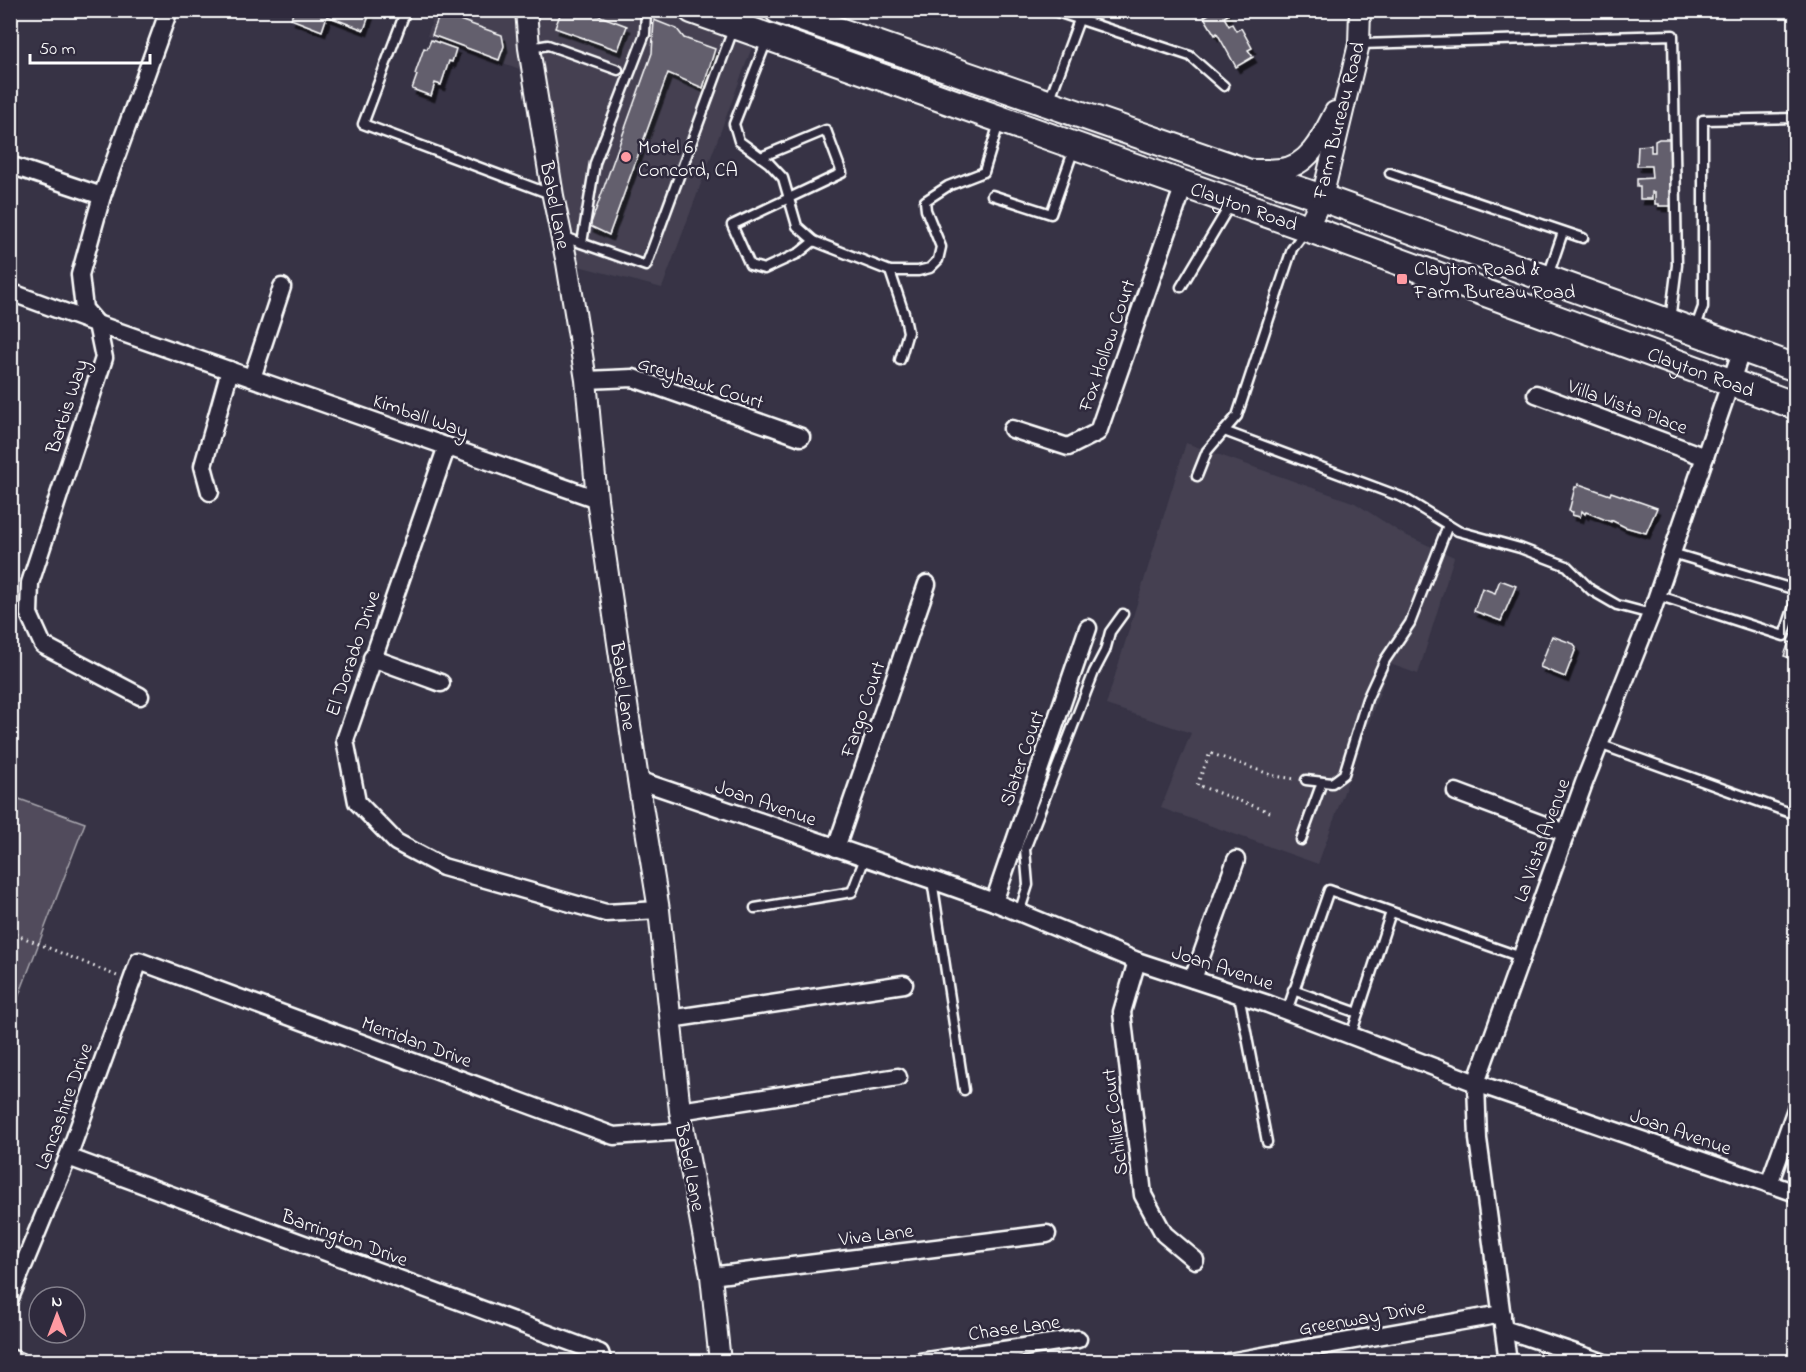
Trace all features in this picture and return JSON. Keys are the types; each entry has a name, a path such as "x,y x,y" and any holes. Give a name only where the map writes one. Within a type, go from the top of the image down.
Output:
{"main road":[{"name":"Clayton Road","path":"692,10 1232,201 1796,406"},
{"name":"Clayton Road","path":"778,10 825,22 1796,368"}],"street":[{"name":"Barbis Way","path":"140,696 43,645 29,614 30,583 104,358 97,324 84,309 80,275 102,196 169,10"},
{"name":"Babel Lane","path":"526,10 529,48 586,380 597,499 659,910 680,1111 711,1276 720,1362"},
{"name":"Farm Bureau Road","path":"1307,228 1322,198 1350,83 1359,44 1360,10"},
{"path":"1241,170 1283,169 1305,160 1323,136 1350,83"},
{"path":"10,165 102,196"},
{"name":"Fox Hollow Court","path":"1012,429 1068,447 1098,432 1184,185"},
{"path":"252,378 282,287"},
{"name":"Kimball Way","path":"10,292 597,499"},
{"name":"La Vista Avenue","path":"1508,1362 1478,1139 1476,1083 1599,744 1651,614 1742,349"},
{"path":"210,492 203,466 231,370"},
{"name":"Greyhawk Court","path":"586,380 633,378 801,437"},
{"name":"Villa Vista Place","path":"1536,394 1705,457"},
{"name":"El Dorado Drive","path":"447,446 345,740 357,802 396,842 443,867 606,913 659,910"},
{"name":"Fargo Court","path":"836,848 927,584"},
{"name":"Slater Court","path":"994,902 1088,628"},
{"path":"372,658 441,683"},
{"name":"Joan Avenue","path":"638,780 994,902 1137,961 1239,994 1476,1083 1796,1193"},
{"path":"1456,792 1566,833"},
{"path":"1193,980 1236,860"},
{"name":"Lancashire Drive","path":"10,1298 68,1157 139,961"},
{"name":"Merridan Drive","path":"139,961 614,1136 684,1131"},
{"name":"Schiller Court","path":"1137,961 1122,1012 1143,1196 1164,1234 1195,1260"},
{"path":"670,1019 904,984"},
{"path":"680,1111 898,1077"},
{"path":"1769,1184 1796,1110"},
{"name":"Barrington Drive","path":"68,1157 600,1353 603,1362"},
{"name":"Viva Lane","path":"711,1276 1047,1234"},
{"path":"1503,1322 1602,1362"},
{"name":"Greenway Drive","path":"1229,1362 1503,1322"},
{"name":"Chase Lane","path":"920,1362 1078,1339"},
{"path":"10,1358 20,1362"}],"lane":[{"path":"406,10 363,123 553,196"},
{"path":"582,243 595,163 645,34 646,10"},
{"path":"1051,10 1190,56 1224,86"},
{"path":"1048,103 1079,20"},
{"path":"561,236 646,266 734,26"},
{"path":"1359,44 1673,35 1677,265 1670,323"},
{"path":"768,37 734,124 740,141 783,178 797,226 814,241 890,271 918,271 930,268 938,260 941,247 926,210 925,201 948,186 984,172 999,119"},
{"path":"529,48 548,45 618,69"},
{"path":"1694,332 1703,307 1703,120 1796,118"},
{"path":"761,157 826,130 842,173 732,225 750,265 764,269 799,253 814,241"},
{"path":"992,195 1051,214 1075,146"},
{"path":"1390,173 1583,238"},
{"path":"1181,287 1232,201"},
{"path":"1197,476 1207,451 1237,416 1292,249 1307,228"},
{"path":"1547,278 1563,231"},
{"path":"890,271 908,332 900,360"},
{"path":"1224,431 1404,498 1458,531 1520,548 1567,566 1591,590 1617,605 1651,614"},
{"path":"1306,780 1332,783 1344,774 1367,699 1385,660 1410,622 1448,525"},
{"path":"1672,553 1796,590"},
{"path":"1657,595 1784,636 1796,600"},
{"path":"1019,913 1028,885 1025,849 1105,651 1110,632 1123,614"},
{"path":"1599,744 1796,815"},
{"path":"1301,840 1322,782"},
{"path":"755,908 852,892 865,858"},
{"path":"932,880 964,1090"},
{"path":"1287,1011 1329,890 1521,957"},
{"path":"1351,1035 1391,912"},
{"path":"1293,990 1358,1013"},
{"path":"1239,994 1267,1142"}],"path":[{"path":"1270,812 1197,785 1210,753 1275,776 1306,780"},
{"path":"10,932 131,982"}],"shaded area":[{"path":"436,10 692,11 757,34 662,288 567,263 534,74 427,36"},
{"path":"1186,443 1355,503 1403,534 1454,557 1418,674 1390,664 1318,864 1161,808 1191,733 1106,705"},
{"path":"10,796 85,823 11,1016"}],"building":[{"path":"294,10 371,10 364,30 327,16 322,31 291,19"},
{"path":"558,10 584,10 627,26 618,50 555,28 561,12"},
{"path":"1215,10 1225,10 1228,15 1224,17 1229,26 1232,24 1236,31 1241,28 1252,48 1248,50 1253,57 1236,67 1217,33 1215,35 1204,17"},
{"path":"440,13 502,35 504,46 499,60 432,35"},
{"name":"Motel 6 Concord, CA","path":"654,20 677,29 684,38 715,49 703,88 668,73 609,235 590,226 652,53"},
{"path":"431,40 456,49 452,62 449,61 441,85 435,83 431,96 412,89 424,48 427,49"},
{"path":"1671,139 1670,184 1673,184 1674,206 1655,204 1655,192 1652,192 1652,199 1640,199 1640,186 1637,186 1637,179 1652,178 1651,166 1637,166 1638,146 1651,145 1651,152 1655,152 1655,141"},
{"path":"1579,484 1657,508 1646,533 1586,512 1585,514 1582,511 1580,517 1572,515 1573,512 1569,511 1575,487"},
{"path":"1500,580 1516,586 1501,621 1474,611 1482,588 1495,593"},
{"path":"1552,636 1574,644 1576,648 1565,677 1540,667"},
{"path":"1789,642 1796,644 1796,660 1784,656"}],"place":[{"name":"Motel 6 Concord, CA","path":"626,157"},
{"name":"Clayton Road & Farm Bureau Road","path":"1402,279"}]}
